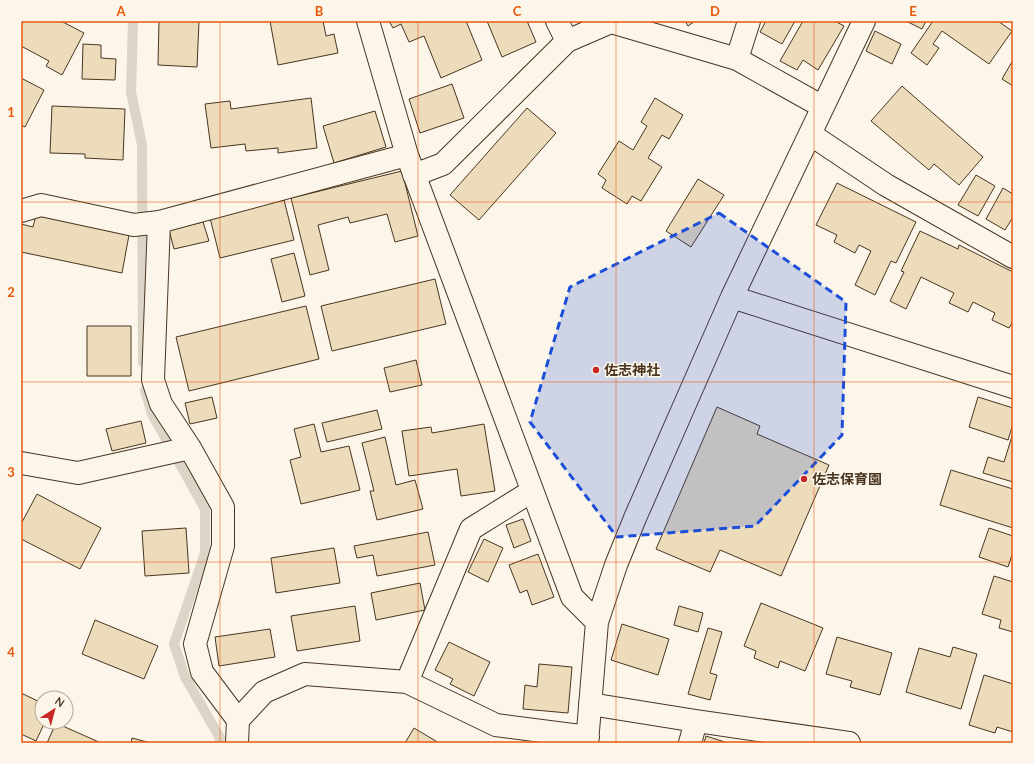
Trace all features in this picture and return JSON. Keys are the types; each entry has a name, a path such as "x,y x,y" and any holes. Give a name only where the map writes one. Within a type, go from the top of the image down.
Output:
{"street":[{"path":"368,21 411,165 572,597 597,622"},
{"path":"557,21 567,41"},
{"path":"737,59 749,21"},
{"path":"238,720 264,692 305,674 407,682 496,725 587,740 597,622 616,565 635,518 732,297 864,21"},
{"path":"21,211 41,205 134,225 158,222 411,165 443,164 567,41 611,22 737,59 823,107"},
{"path":"810,134 886,185 1013,257"},
{"path":"158,222 154,380 161,404 190,448 223,507 223,546 195,644 202,672 238,720 237,743"},
{"path":"732,297 1013,387"},
{"path":"21,463 78,474 190,448"},
{"path":"407,682 471,529 532,491"},
{"path":"590,704 849,743"},
{"path":"690,743 696,721"}],"highlighted area":[{"path":"719,213 846,302 842,435 755,526 617,537 530,422 570,287"}],"building":[{"path":"21,21 61,21 84,33 62,75 46,66 49,61 21,46"},
{"path":"159,21 199,21 197,67 158,65"},
{"path":"270,21 323,21 326,36 334,34 338,53 278,65"},
{"path":"389,21 466,21 482,60 441,78 424,36 409,42 401,24 393,28"},
{"path":"487,21 527,21 536,42 502,57"},
{"path":"685,21 695,21 688,26"},
{"path":"766,21 795,21 782,44 760,32"},
{"path":"803,21 835,21 844,26 818,70 803,60 797,70 780,61"},
{"path":"906,21 926,21 922,29"},
{"path":"933,21 998,21 1012,31 989,64 942,31 933,44 939,48 927,65 911,53"},
{"path":"875,31 901,44 892,64 866,51"},
{"path":"83,44 101,45 101,58 116,59 115,80 82,79"},
{"path":"1013,60 1013,86 1002,79"},
{"path":"21,78 44,90 25,127 21,125"},
{"path":"452,84 464,118 420,133 409,99"},
{"path":"902,86 983,157 959,185 934,164 929,170 871,121"},
{"path":"311,98 317,148 278,153 278,148 246,151 245,144 211,148 205,104 230,101 231,109"},
{"path":"655,98 683,115 669,139 662,135 648,158 662,167 641,201 632,196 627,204 602,188 606,180 598,174 619,141 633,150 647,126 641,122"},
{"path":"52,106 125,109 123,160 85,158 85,154 50,153"},
{"path":"527,108 556,133 479,220 450,195"},
{"path":"375,111 386,147 334,163 323,126"},
{"path":"402,171 418,236 395,242 387,214 350,223 348,217 318,225 329,270 310,275 291,198"},
{"path":"976,175 995,186 978,216 958,205"},
{"path":"698,179 724,195 691,247 666,231"},
{"path":"837,183 916,222 896,263 891,261 875,295 855,285 871,251 859,245 855,253 834,242 837,235 816,225"},
{"path":"1003,188 1013,194 1013,217 1005,230 986,219"},
{"path":"284,200 294,240 220,258 210,218"},
{"path":"36,215 129,235 122,273 21,252 21,224 33,227"},
{"path":"203,222 209,241 174,249 169,230"},
{"path":"920,231 958,249 959,245 1013,272 1013,321 1009,328 992,320 995,313 973,302 968,312 949,303 954,293 921,277 906,309 890,301 904,272 901,271"},
{"path":"294,253 305,296 282,302 271,259"},
{"path":"435,279 446,324 332,351 321,306"},
{"path":"306,306 319,359 189,391 176,337"},
{"path":"87,326 131,326 131,376 87,376"},
{"path":"416,360 422,385 390,392 384,368"},
{"path":"212,397 217,418 190,424 185,403"},
{"path":"978,397 1013,408 1013,424 1008,440 969,427"},
{"path":"717,407 760,426 757,434 829,465 781,576 720,550 710,572 656,549"},
{"path":"377,410 382,429 327,442 322,423"},
{"path":"141,421 146,443 112,451 106,429"},
{"path":"314,424 321,452 349,446 360,490 301,504 290,460 301,457 294,429"},
{"path":"484,424 495,491 461,496 457,469 409,476 402,431 431,427 432,433"},
{"path":"1013,433 1013,482 983,473 988,457 1004,462"},
{"path":"385,437 396,485 415,480 423,509 377,520 370,491 374,491 362,443"},
{"path":"951,470 1013,489 1013,528 940,505"},
{"path":"37,494 101,528 80,569 21,539 21,524"},
{"path":"523,519 531,541 514,548 506,525"},
{"path":"186,528 189,573 145,576 142,531"},
{"path":"989,528 1013,536 1013,552 1008,567 979,557"},
{"path":"428,532 435,565 377,576 373,555 357,558 354,546"},
{"path":"484,539 503,548 488,582 468,572"},
{"path":"334,548 340,583 276,593 271,558"},
{"path":"538,554 554,597 532,605 527,590 520,593 509,565"},
{"path":"994,576 1013,582 1013,632 999,628 1001,620 982,614"},
{"path":"420,583 425,610 376,620 371,593"},
{"path":"761,603 823,628 805,671 780,661 778,668 754,658 756,651 744,646"},
{"path":"355,606 360,641 297,651 291,616"},
{"path":"679,606 703,613 698,632 674,625"},
{"path":"95,620 158,646 144,679 82,654"},
{"path":"622,624 669,639 658,675 611,660"},
{"path":"708,628 722,632 710,673 717,675 710,700 688,694"},
{"path":"270,629 275,657 219,666 215,637"},
{"path":"837,637 892,653 880,695 850,687 852,681 826,674"},
{"path":"449,642 490,662 474,696 450,684 453,679 435,670"},
{"path":"953,647 977,654 961,709 906,692 919,648 950,657"},
{"path":"539,664 572,667 568,713 523,709 525,685 537,687"},
{"path":"984,675 1013,684 1013,732 997,727 995,733 969,725"},
{"path":"21,693 34,699 34,730 41,730 36,741 21,734"},
{"path":"414,728 439,743 405,743"},
{"path":"53,730 72,730 101,743 47,743"},
{"path":"706,736 728,743 704,743"},
{"path":"132,738 151,743 131,743"}],"waterway":[{"path":"133,21 131,92 142,145 143,362"},
{"path":"145,390 152,414 205,509 205,553 174,644 185,677 220,738 219,743"}],"place":[{"name":"佐志神社","path":"596,370"},
{"name":"佐志保育園","path":"804,479"}]}
